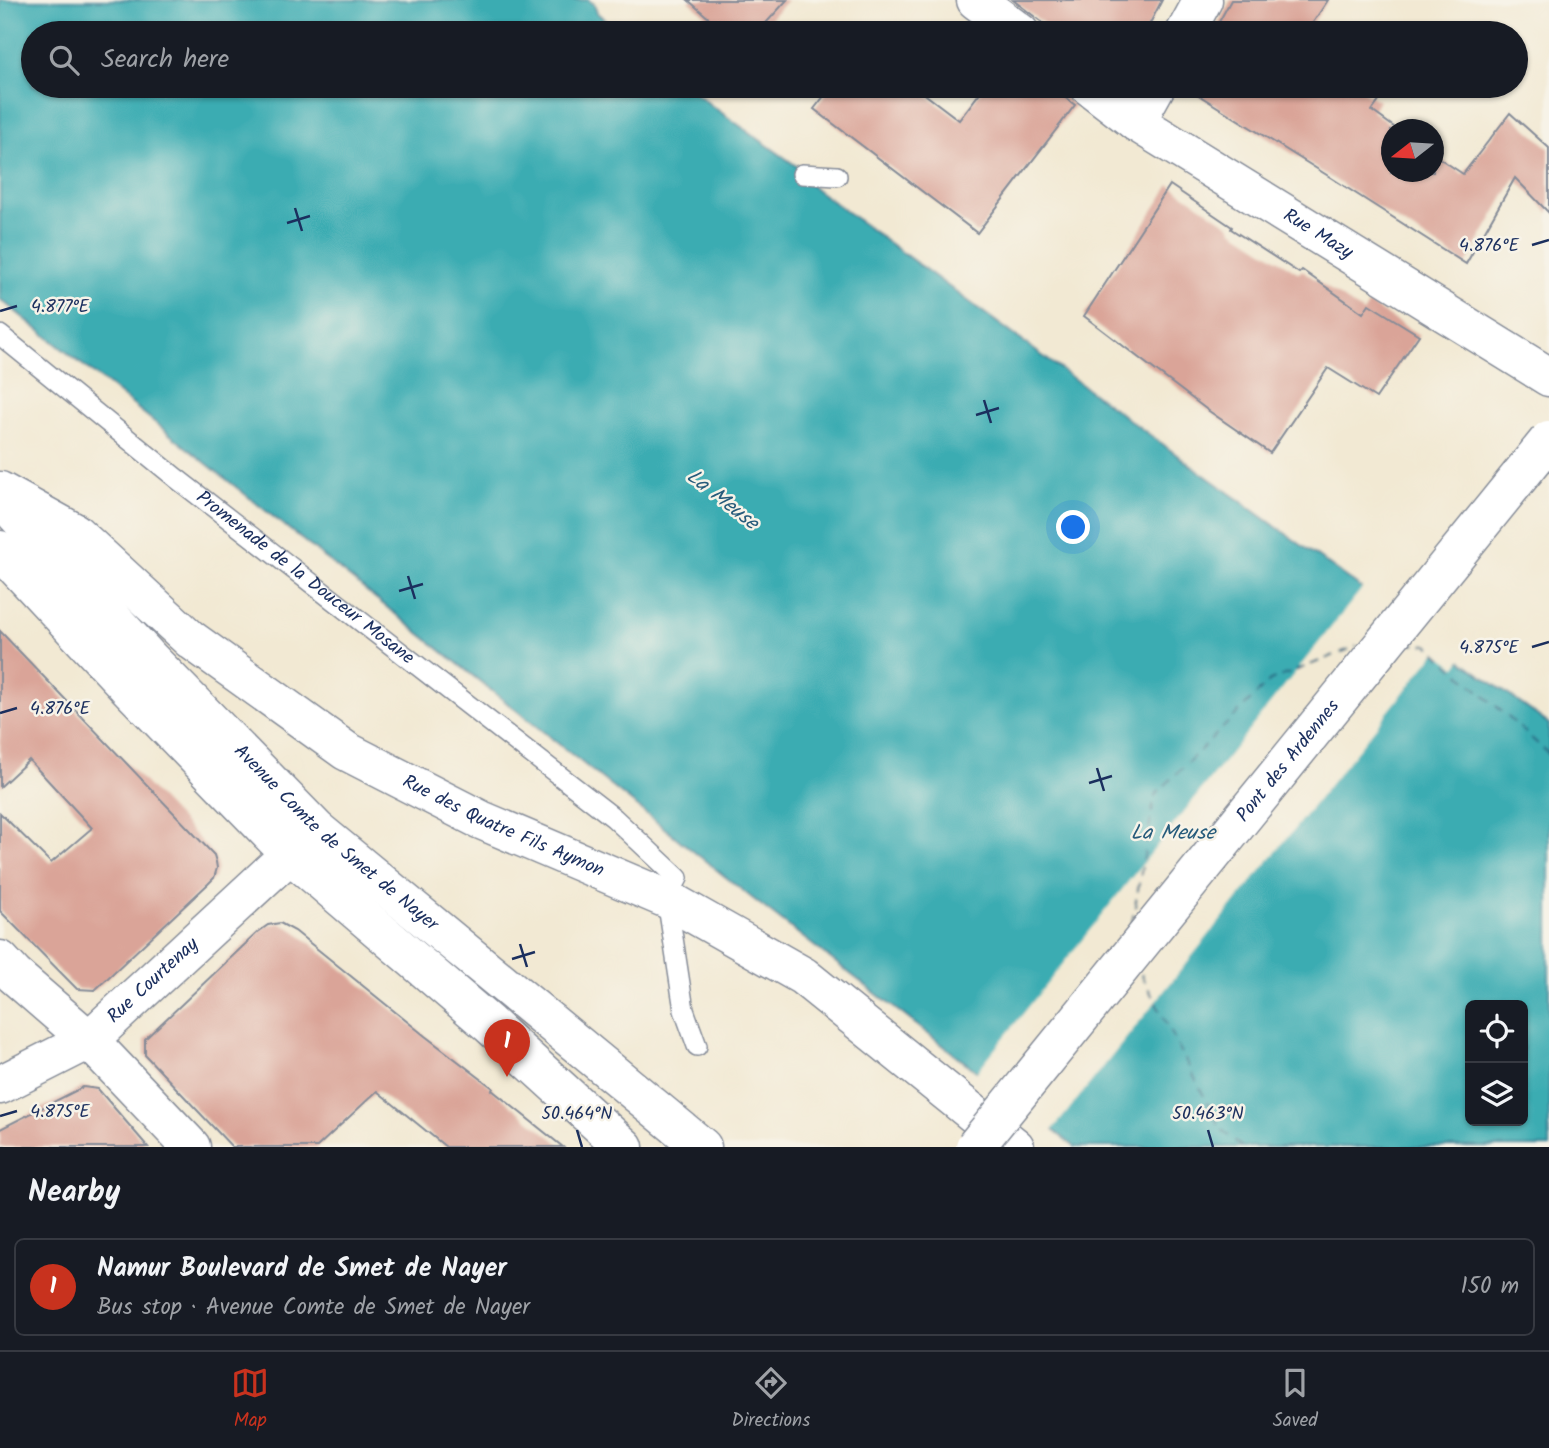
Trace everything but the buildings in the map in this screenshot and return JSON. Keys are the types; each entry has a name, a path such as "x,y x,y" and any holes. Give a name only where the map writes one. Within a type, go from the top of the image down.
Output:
{"main road":[{"path":"976,0 1004,21"},
{"path":"1192,21 1203,0"},
{"name":"Rue Mazy","path":"1105,98 1136,122 1549,377"},
{"path":"1136,122 1149,98"},
{"name":"Pont des Ardennes","path":"975,1147 1549,440"},
{"name":"Rue des Quatre Fils Aymon","path":"0,491 74,532 190,639 346,751 481,820 667,900 803,976 1015,1147"},
{"name":"Avenue Comte de Smet de Nayer","path":"0,497 147,656 317,830 702,1147"},
{"name":"Avenue Comte de Smet de Nayer","path":"0,550 290,854 489,1024 624,1147"},
{"name":"Rue Courtenay","path":"0,1084 89,1040 290,854"},
{"path":"0,960 89,1040 191,1147"}],"lane":[{"path":"802,174 836,177"},
{"name":"Promenade de la Douceur Mosane","path":"0,335 187,486 614,818 678,878 667,900"},
{"path":"667,900 684,1010 697,1046"}],"water":[{"name":"La Meuse","path":"0,0 588,0 607,21 21,21 21,98 702,98 802,170 801,178 1549,724 1549,1147 1075,1147 752,898 0,299"}],"pier":[{"path":"1364,586 1462,658 1456,667 1436,652 1051,1132 975,1074"}],"ferry route":[{"path":"1407,643 1428,645 1549,754"},
{"path":"1132,923 1155,795 1270,681 1357,646"},
{"path":"1141,974 1221,1129 1242,1147"}],"place":[{"name":"Namur Boulevard de Smet de Nayer","path":"507,1077"}]}
